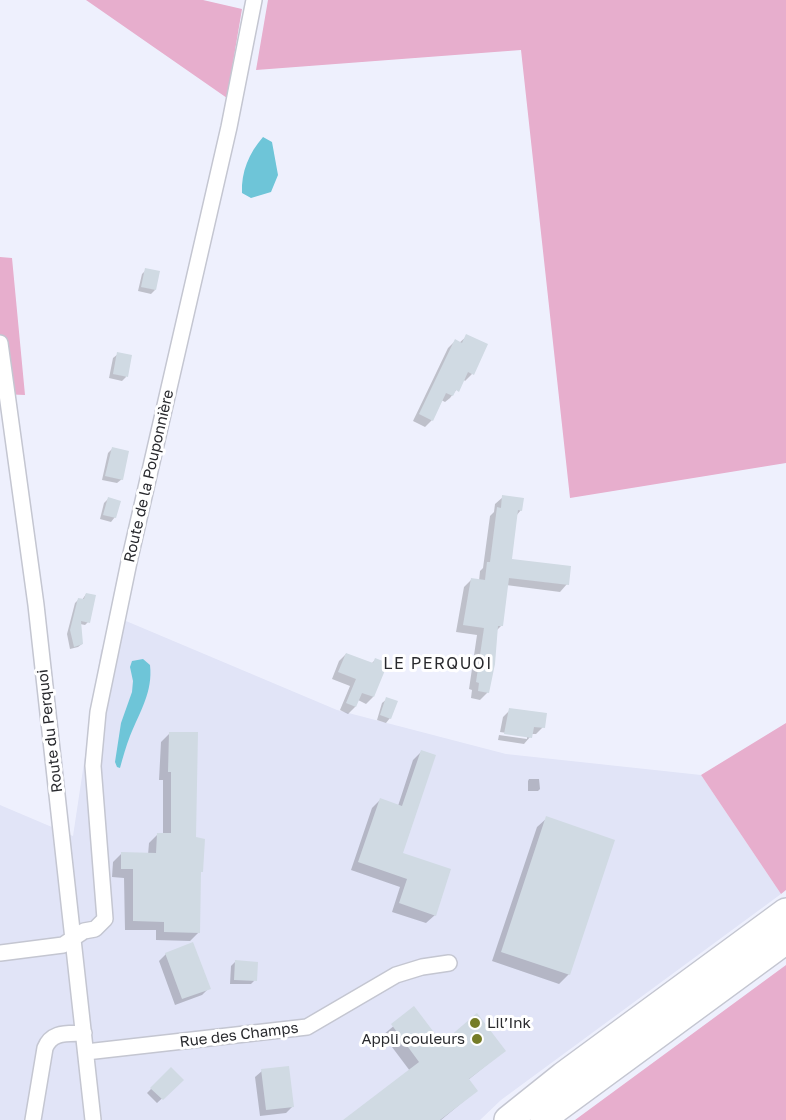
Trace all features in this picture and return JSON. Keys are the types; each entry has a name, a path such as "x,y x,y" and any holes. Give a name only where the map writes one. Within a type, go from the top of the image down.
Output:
{"highway":[{"path":"508,1120 563,1076 786,912"},
{"path":"544,1120 557,1108 786,940"}],"street":[{"name":"Route de la Pouponnière","path":"74,937 84,931 95,929 105,919 93,766 98,712 129,562 229,127 254,0"},
{"name":"Route du Perquoi","path":"0,343 36,605 93,1120"},
{"path":"0,953 63,945 74,937"},
{"name":"Rue des Champs","path":"86,1052 307,1027 396,975 422,967 449,963"},
{"path":"33,1120 48,1040 55,1036 84,1033"}],"shaded area":[{"path":"86,0 203,0 242,9 227,98"},
{"path":"268,0 786,0 786,463 570,498 521,50 256,70"},
{"path":"0,257 12,258 25,395 0,394"},
{"path":"126,621 337,710 506,754 701,775 781,894 501,1100 480,1120 0,1120 0,805 73,836 101,650"},
{"path":"786,723 786,890 781,894 701,775"},
{"path":"786,965 786,1120 575,1120"}],"water":[{"path":"263,137 272,142 278,175 271,192 251,198 242,193 243,178 250,156"},
{"path":"143,659 150,665 150,684 120,768 115,762 121,723 132,692 133,681 130,667 132,661"}],"building":[{"path":"145,268 160,271 156,290 141,287"},
{"path":"466,334 488,344 474,375 468,372 459,392 456,390 453,396 446,393 433,421 419,414 455,339 462,343"},
{"path":"117,352 132,355 128,377 113,374"},
{"path":"112,447 129,451 123,480 105,476"},
{"path":"502,495 524,498 522,511 518,510 512,559 571,566 569,585 509,578 503,626 498,626 495,664 489,693 478,691 479,683 476,682 484,628 463,625 471,578 485,580 487,562 490,562 497,507 501,508"},
{"path":"108,497 121,501 116,518 103,515"},
{"path":"86,593 96,595 90,623 81,621 83,644 74,647 70,630 78,598 84,599"},
{"path":"346,653 373,663 375,658 388,663 374,697 362,693 356,707 346,703 356,679 338,672"},
{"path":"386,697 398,701 391,719 380,715"},
{"path":"509,708 547,713 545,728 534,727 532,738 504,734"},
{"path":"169,732 198,732 196,837 205,839 203,872 201,872 200,933 164,932 164,922 133,921 133,869 121,869 121,852 156,853 157,833 171,833"},
{"path":"421,750 436,755 403,853 451,869 436,916 399,903 407,879 358,862 380,798 402,806"},
{"path":"546,816 615,840 570,975 501,952"},
{"path":"193,942 211,989 182,999 165,953"},
{"path":"235,960 258,962 257,981 234,980"},
{"path":"414,1006 442,1043 477,1013 506,1051 469,1079 478,1091 440,1120 343,1120 419,1062 391,1024"},
{"path":"289,1066 294,1107 266,1110 261,1069"},
{"path":"171,1067 184,1080 163,1100 150,1088"}],"place":[{"name":"Lil’Ink","path":"475,1023"},
{"name":"Appli couleurs","path":"477,1039"}],"district":[{"name":"LE PERQUOI","path":"438,664"}]}
